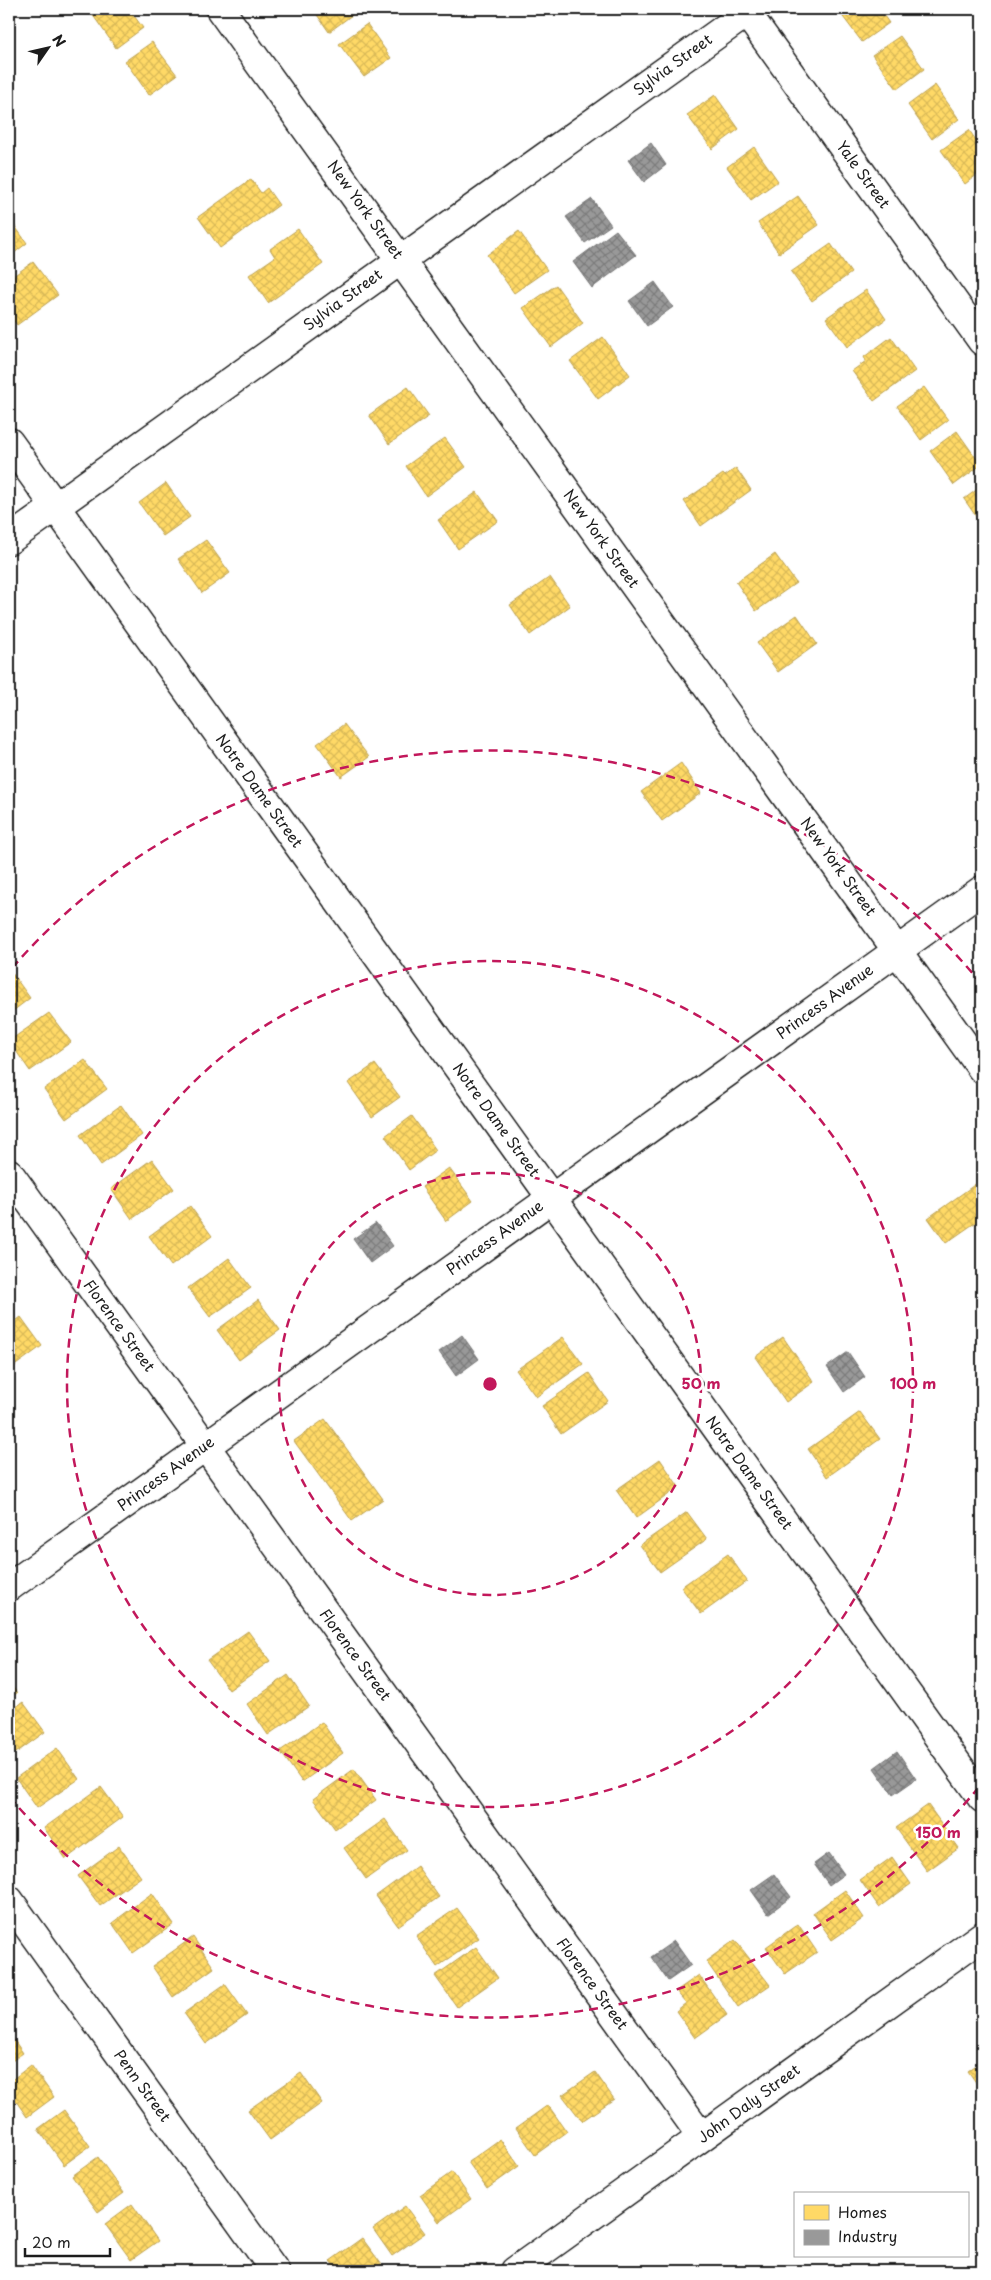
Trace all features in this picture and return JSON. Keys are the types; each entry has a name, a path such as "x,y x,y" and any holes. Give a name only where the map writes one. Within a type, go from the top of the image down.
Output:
{"street":[{"name":"New York Street","path":"220,9 982,1069"},
{"name":"Sylvia Street","path":"9,540 747,10"},
{"name":"Yale Street","path":"747,10 982,341"},
{"name":"Notre Dame Street","path":"9,442 982,1798"},
{"name":"Princess Avenue","path":"9,1587 982,890"},
{"name":"Florence Street","path":"9,1173 702,2137"},
{"name":"Penn Street","path":"9,1900 275,2271"},
{"name":"John Daly Street","path":"515,2271 982,1936"}],"building: Homes":[{"path":"99,9 129,9 143,28 116,48 92,14"},
{"path":"313,9 354,9 356,12 329,32"},
{"path":"837,9 879,9 889,23 862,42"},
{"path":"367,24 391,58 364,77 339,44"},
{"path":"900,36 924,69 897,89 872,55"},
{"path":"152,42 177,75 149,95 125,61"},
{"path":"935,85 959,119 932,139 908,105"},
{"path":"715,95 739,129 712,149 687,115"},
{"path":"969,130 982,149 982,171 965,184 941,150"},
{"path":"754,147 778,181 751,200 727,167"},
{"path":"251,179 261,193 267,188 279,205 220,248 198,217"},
{"path":"798,196 819,225 779,253 758,223"},
{"path":"9,218 27,243 9,257"},
{"path":"298,229 323,264 268,303 249,275 275,257 270,249"},
{"path":"519,231 547,270 514,293 487,255"},
{"path":"831,244 851,273 812,301 791,272"},
{"path":"33,262 58,295 17,325 9,314 9,279"},
{"path":"556,285 583,323 551,347 523,308"},
{"path":"866,290 886,319 847,347 826,318"},
{"path":"603,337 630,375 598,399 570,361"},
{"path":"891,337 915,371 874,401 852,371 866,361 864,357"},
{"path":"408,387 429,416 389,444 369,415"},
{"path":"924,387 948,420 921,440 897,406"},
{"path":"957,431 981,465 954,485 930,451"},
{"path":"445,438 466,467 426,496 406,466"},
{"path":"736,468 751,490 701,526 684,501 723,474 725,476"},
{"path":"166,483 190,517 163,536 139,503"},
{"path":"982,486 982,525 964,499"},
{"path":"477,492 498,521 458,549 438,520"},
{"path":"206,540 230,573 202,593 178,559"},
{"path":"775,554 796,583 756,611 736,582"},
{"path":"550,577 570,606 530,635 510,605"},
{"path":"797,615 817,644 778,672 757,643"},
{"path":"344,724 369,757 341,777 317,744"},
{"path":"681,763 701,793 662,821 641,792"},
{"path":"9,969 30,998 9,1014"},
{"path":"49,1013 71,1042 30,1071 9,1041"},
{"path":"85,1060 107,1089 66,1119 44,1089"},
{"path":"375,1064 400,1097 372,1117 348,1083"},
{"path":"121,1105 142,1135 101,1165 80,1135"},
{"path":"412,1116 436,1150 409,1170 385,1136"},
{"path":"152,1159 174,1189 132,1219 111,1189"},
{"path":"449,1168 473,1201 446,1221 422,1187"},
{"path":"977,1183 982,1190 982,1218 946,1243 928,1218"},
{"path":"190,1206 212,1236 171,1266 149,1236"},
{"path":"229,1258 251,1288 210,1317 188,1288"},
{"path":"258,1300 280,1330 239,1360 217,1330"},
{"path":"21,1317 42,1346 9,1370 9,1326"},
{"path":"563,1337 583,1364 536,1397 516,1370"},
{"path":"783,1337 814,1382 786,1402 755,1357"},
{"path":"589,1373 608,1401 561,1434 542,1406"},
{"path":"860,1412 880,1439 827,1477 808,1449"},
{"path":"325,1419 383,1499 352,1521 294,1441"},
{"path":"660,1459 679,1487 636,1518 616,1490"},
{"path":"687,1512 707,1539 660,1572 640,1545"},
{"path":"728,1554 747,1581 701,1614 681,1587"},
{"path":"248,1631 270,1661 229,1690 207,1660"},
{"path":"288,1675 309,1706 268,1735 247,1704"},
{"path":"9,1682 17,1693 9,1698"},
{"path":"23,1702 45,1732 9,1758 9,1712"},
{"path":"322,1722 343,1753 302,1782 280,1751"},
{"path":"57,1748 79,1779 37,1808 16,1778"},
{"path":"354,1769 376,1800 335,1829 313,1799"},
{"path":"101,1787 123,1817 66,1859 44,1828"},
{"path":"928,1805 959,1848 927,1871 896,1828"},
{"path":"385,1819 407,1850 366,1879 344,1848"},
{"path":"119,1846 141,1877 100,1906 78,1876"},
{"path":"892,1857 911,1884 879,1907 860,1880"},
{"path":"417,1866 439,1897 398,1926 376,1896"},
{"path":"845,1890 864,1918 832,1940 813,1913"},
{"path":"152,1893 174,1924 133,1953 112,1923"},
{"path":"457,1908 479,1938 437,1967 416,1936"},
{"path":"798,1924 817,1952 785,1974 766,1947"},
{"path":"193,1937 214,1968 173,1997 152,1966"},
{"path":"735,1940 770,1985 738,2007 706,1961"},
{"path":"476,1947 498,1978 457,2007 435,1976"},
{"path":"699,1975 727,2015 695,2038 676,2011 686,2003 676,1991"},
{"path":"225,1984 247,2015 206,2044 184,2013"},
{"path":"9,2033 23,2053 9,2063"},
{"path":"982,2061 982,2091 968,2071"},
{"path":"31,2065 54,2097 27,2117 9,2091 9,2082"},
{"path":"595,2072 614,2099 582,2121 562,2095"},
{"path":"301,2073 322,2103 270,2140 248,2110"},
{"path":"548,2105 567,2132 535,2155 516,2128"},
{"path":"64,2110 90,2146 64,2165 38,2129"},
{"path":"500,2139 519,2166 487,2189 468,2162"},
{"path":"98,2157 124,2193 98,2212 72,2176"},
{"path":"452,2172 471,2199 439,2222 420,2195"},
{"path":"132,2204 158,2241 131,2260 105,2224"},
{"path":"405,2206 425,2233 392,2256 373,2229"},
{"path":"362,2238 382,2265 373,2271 338,2271 330,2261"}],"building: Industry":[{"path":"651,143 666,165 644,182 628,160"},
{"path":"592,199 611,225 585,243 566,217"},
{"path":"616,230 636,255 592,288 573,262"},
{"path":"655,282 673,307 647,326 629,301"},
{"path":"376,1223 393,1246 370,1263 353,1239"},
{"path":"462,1335 479,1359 456,1376 439,1352"},
{"path":"848,1352 865,1377 844,1392 827,1367"},
{"path":"897,1751 916,1779 893,1795 874,1768"},
{"path":"829,1853 844,1874 829,1885 814,1864"},
{"path":"774,1874 791,1897 768,1914 751,1890"},
{"path":"674,1941 691,1965 668,1981 651,1957"}]}
